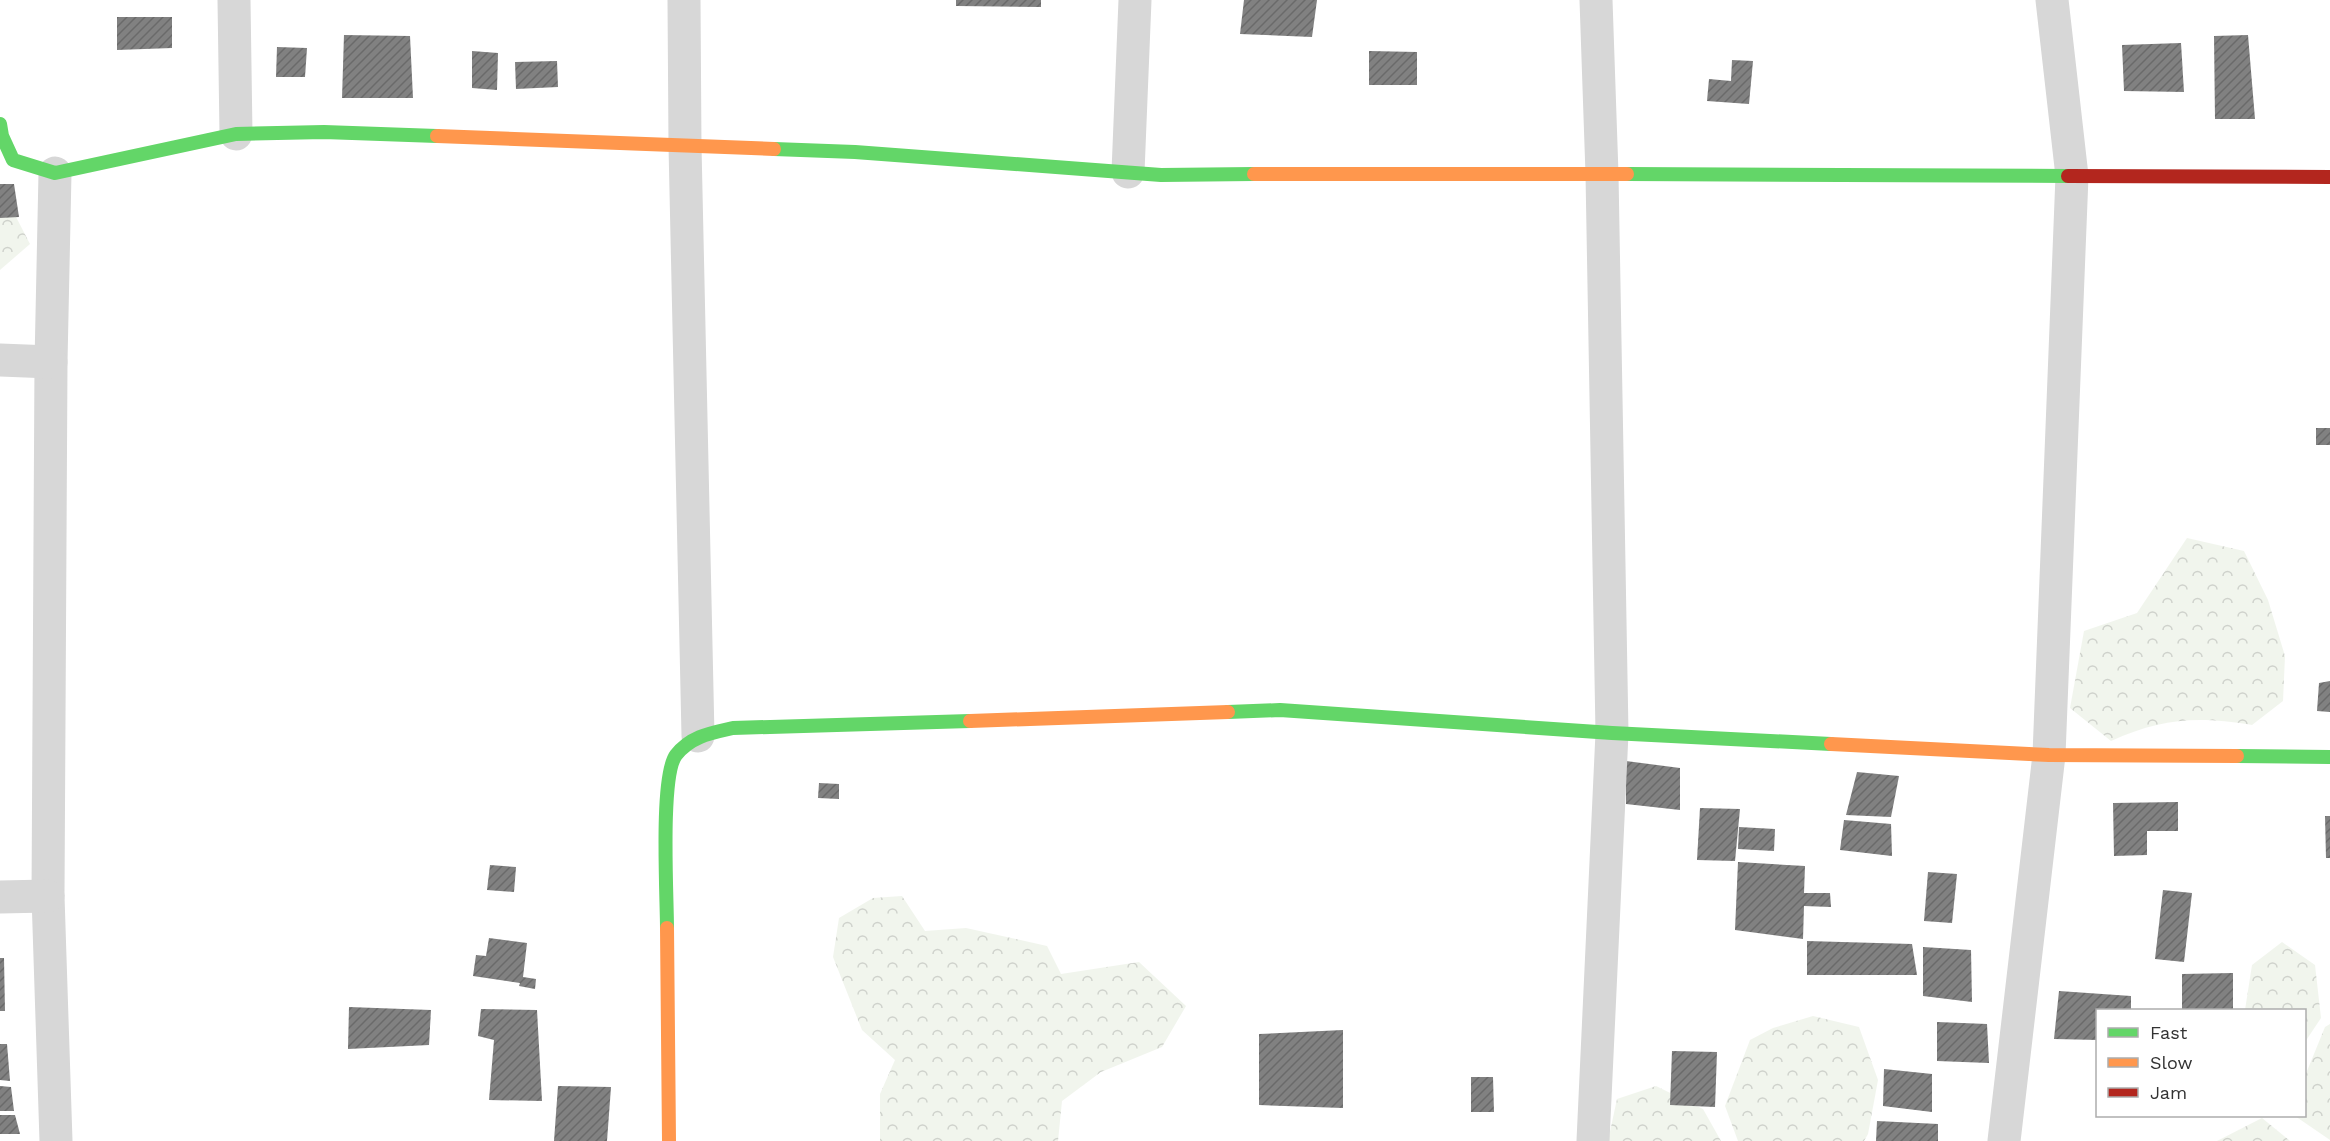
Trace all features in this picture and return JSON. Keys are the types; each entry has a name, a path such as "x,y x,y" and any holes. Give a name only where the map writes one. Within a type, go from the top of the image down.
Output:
{"street":[{"path":"234,0 236,134"},
{"path":"684,0 698,736"},
{"path":"1128,172 1135,0"},
{"path":"1593,1141 1611,733 1602,174 1596,0"},
{"path":"2004,1141 2049,755 2072,176 2052,0"},
{"path":"0,124 2,136 13,160 55,173 236,134 324,132 855,152 1161,175 2330,177"},
{"path":"55,173 51,362 48,896 56,1141"},
{"path":"0,360 51,362"},
{"path":"669,1141 666,787 675,756 698,736 733,728 1280,710 1611,733 2049,755 2330,757"},
{"path":"0,897 48,896"}],"green space":[{"path":"0,186 30,244 0,270"},
{"path":"2187,538 2244,551 2268,600 2285,656 2283,701 2252,725 2214,720 2180,721 2129,733 2111,741 2070,708 2084,631 2137,613"},
{"path":"902,896 925,931 966,928 1047,946 1061,974 1139,962 1186,1006 1162,1047 1101,1072 1062,1101 1058,1141 880,1141 880,1094 895,1060 862,1030 833,957 839,918 873,898"},
{"path":"2282,942 2315,965 2321,1018 2306,1040 2306,1009 2245,1009 2252,965"},
{"path":"1813,1016 1859,1027 1878,1080 1868,1134 1864,1141 1738,1141 1725,1106 1750,1040 1773,1028"},
{"path":"2330,1024 2330,1140 2296,1117 2306,1117 2306,1074 2325,1027"},
{"path":"1656,1086 1703,1109 1721,1141 1608,1141 1617,1099"},
{"path":"2262,1118 2290,1141 2217,1141"}],"building":[{"path":"956,0 1041,0 1041,7 956,6"},
{"path":"1244,0 1317,0 1312,37 1240,34"},
{"path":"117,17 172,17 172,48 117,50"},
{"path":"344,35 410,36 413,98 342,98"},
{"path":"2248,35 2255,119 2215,119 2214,36"},
{"path":"2181,43 2184,92 2124,91 2122,45"},
{"path":"277,47 307,48 305,77 276,77"},
{"path":"472,51 498,53 497,90 472,88"},
{"path":"1369,51 1417,52 1417,85 1369,85"},
{"path":"1732,60 1753,61 1749,104 1707,101 1709,79 1731,81"},
{"path":"557,61 558,87 516,89 515,62"},
{"path":"0,184 14,184 19,217 0,218"},
{"path":"2316,428 2330,428 2330,445 2316,445"},
{"path":"2330,681 2330,712 2317,711 2319,683"},
{"path":"1626,761 1680,768 1680,810 1626,804"},
{"path":"1857,772 1899,776 1891,817 1846,815"},
{"path":"819,783 839,784 839,799 818,798"},
{"path":"2178,802 2178,831 2147,831 2147,855 2114,856 2113,803"},
{"path":"1700,808 1740,809 1735,861 1697,860"},
{"path":"2325,816 2330,816 2330,858 2326,858"},
{"path":"1844,820 1891,824 1892,856 1840,850"},
{"path":"1739,827 1775,829 1774,851 1738,849"},
{"path":"1738,862 1805,866 1804,893 1830,893 1831,907 1804,906 1803,939 1735,930"},
{"path":"490,865 516,867 514,892 487,890"},
{"path":"1928,872 1957,874 1952,923 1924,921"},
{"path":"2163,890 2192,893 2184,962 2155,959"},
{"path":"489,938 527,943 523,977 536,979 535,989 519,986 520,983 473,976 476,955 486,956"},
{"path":"1807,941 1912,944 1917,975 1807,975"},
{"path":"1923,947 1971,950 1972,1002 1923,996"},
{"path":"0,958 4,958 5,1011 0,1011"},
{"path":"2233,973 2233,1009 2182,1009 2182,974"},
{"path":"2059,991 2131,996 2131,1009 2096,1009 2096,1040 2054,1039"},
{"path":"349,1007 431,1010 429,1045 348,1049"},
{"path":"481,1009 537,1010 542,1101 489,1100 494,1040 478,1036"},
{"path":"1937,1022 1987,1024 1989,1063 1937,1061"},
{"path":"1343,1030 1343,1108 1259,1105 1259,1034"},
{"path":"0,1044 7,1044 10,1081 0,1080"},
{"path":"1672,1051 1717,1052 1715,1107 1670,1105"},
{"path":"1884,1069 1932,1074 1932,1112 1883,1106"},
{"path":"1471,1077 1493,1077 1494,1112 1471,1112"},
{"path":"0,1086 11,1087 14,1111 0,1111"},
{"path":"558,1086 611,1087 607,1141 554,1141"},
{"path":"0,1115 15,1115 20,1134 0,1134"},
{"path":"1877,1121 1938,1124 1938,1141 1876,1141"}],"traffic: fast":[{"path":"0,124 2,136 13,160 55,173 236,134 324,132 437,136"},
{"path":"774,149 855,152 1161,175 1254,174"},
{"path":"1627,174 2068,176"},
{"path":"1228,712 1280,710 1612,733 1831,744"},
{"path":"667,928 666,811 668,786 671,767 676,755 688,743 702,736 733,728 970,721"},
{"path":"2237,756 2330,757"}],"traffic: slow":[{"path":"437,136 774,149"},
{"path":"1254,174 1627,174"},
{"path":"970,721 1228,712"},
{"path":"1831,744 2049,755 2237,756"},
{"path":"667,928 669,1141"}],"traffic: jam":[{"path":"2068,176 2330,177"}]}
